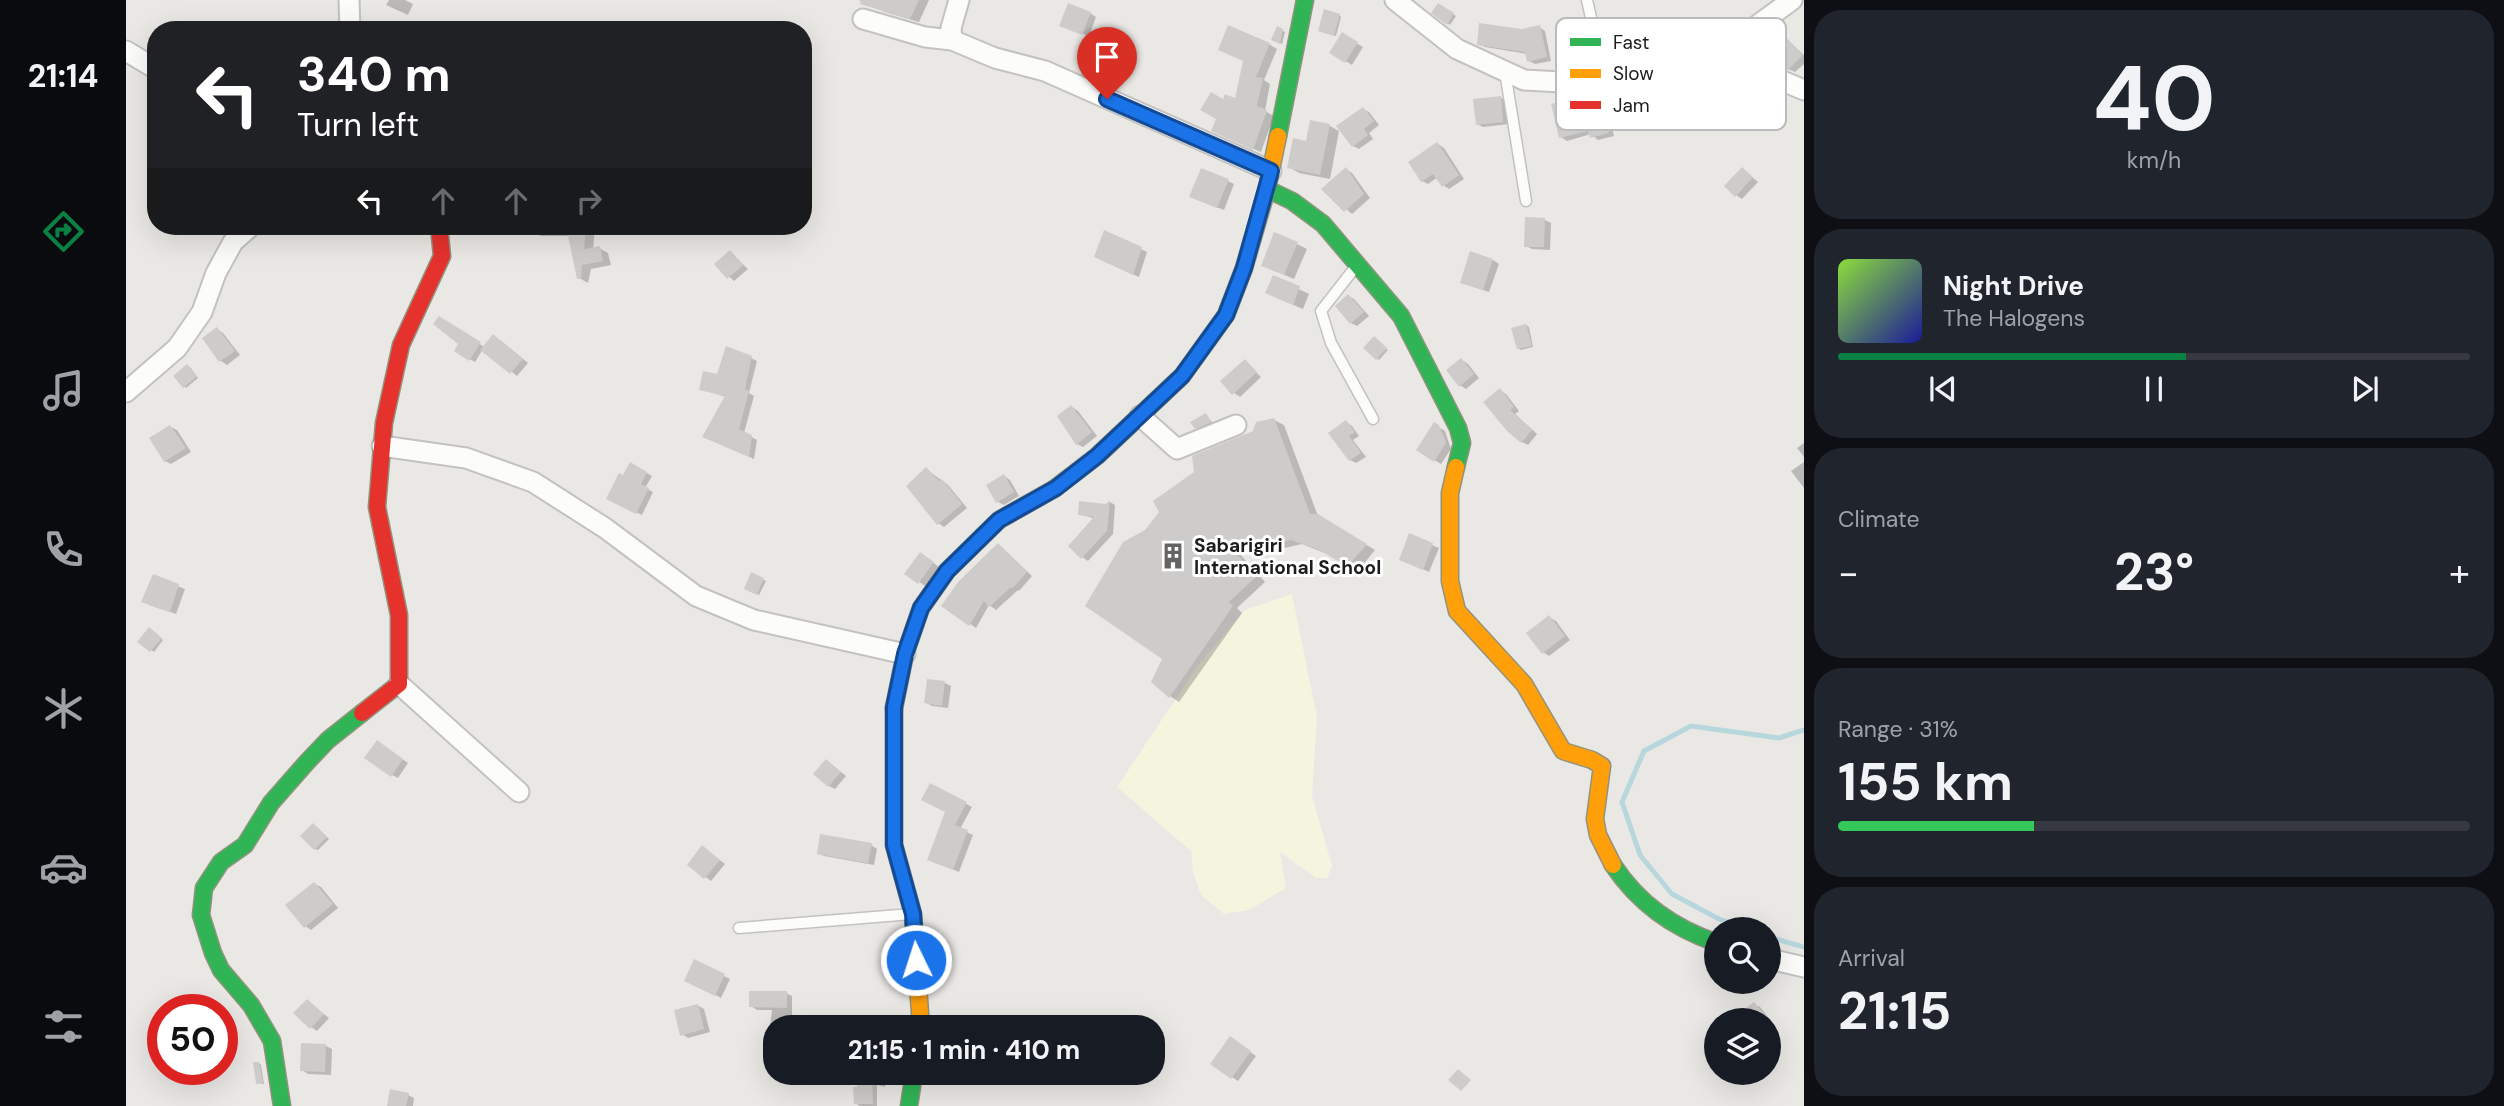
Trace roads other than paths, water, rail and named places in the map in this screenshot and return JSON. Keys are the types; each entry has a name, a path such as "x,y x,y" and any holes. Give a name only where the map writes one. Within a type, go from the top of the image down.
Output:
{"street":[{"path":"349,0 350,21"},
{"path":"952,40 951,28 959,0"},
{"path":"920,1015 913,914 894,845 894,707 905,654 921,608 947,571 999,520 1056,488 1097,456 1182,376 1226,315 1244,268 1269,180 1305,0"},
{"path":"1395,0 1457,49 1524,80 1556,82"},
{"path":"1767,18 1792,0"},
{"path":"863,19 925,37 952,40 995,58 1054,75 1184,134 1269,180 1323,225 1401,316 1458,428 1462,443 1450,493 1450,581 1458,611 1524,684 1563,751 1602,766 1602,780 1594,817 1599,842 1635,895 1680,929 1704,938"},
{"path":"126,51 147,64"},
{"path":"1786,82 1804,90"},
{"path":"126,392 177,348 202,312 216,273 233,242 241,235"},
{"path":"440,235 442,256 401,345 384,423 377,507 399,615 399,684 519,792"},
{"path":"1140,416 1177,449 1236,425"},
{"path":"382,446 466,458 533,482 605,528 696,596 754,620 905,654"},
{"path":"282,1106 272,1041 251,1006 221,970 213,953 201,915 204,888 221,862 245,845 271,803 328,740 399,684"},
{"path":"1781,962 1804,968"},
{"path":"909,1106 912,1085"}],"lane":[{"path":"1587,0 1591,18"},
{"path":"1505,71 1526,201"},
{"path":"1357,264 1321,311 1331,343 1373,419"},
{"path":"739,928 913,914"}],"waterway":[{"path":"1715,917 1672,894 1640,855 1622,802 1644,751 1691,726 1779,738 1804,730"},
{"path":"1781,940 1804,947"}],"place":[{"name":"Sabarigiri International School","path":"1173,556"}]}
